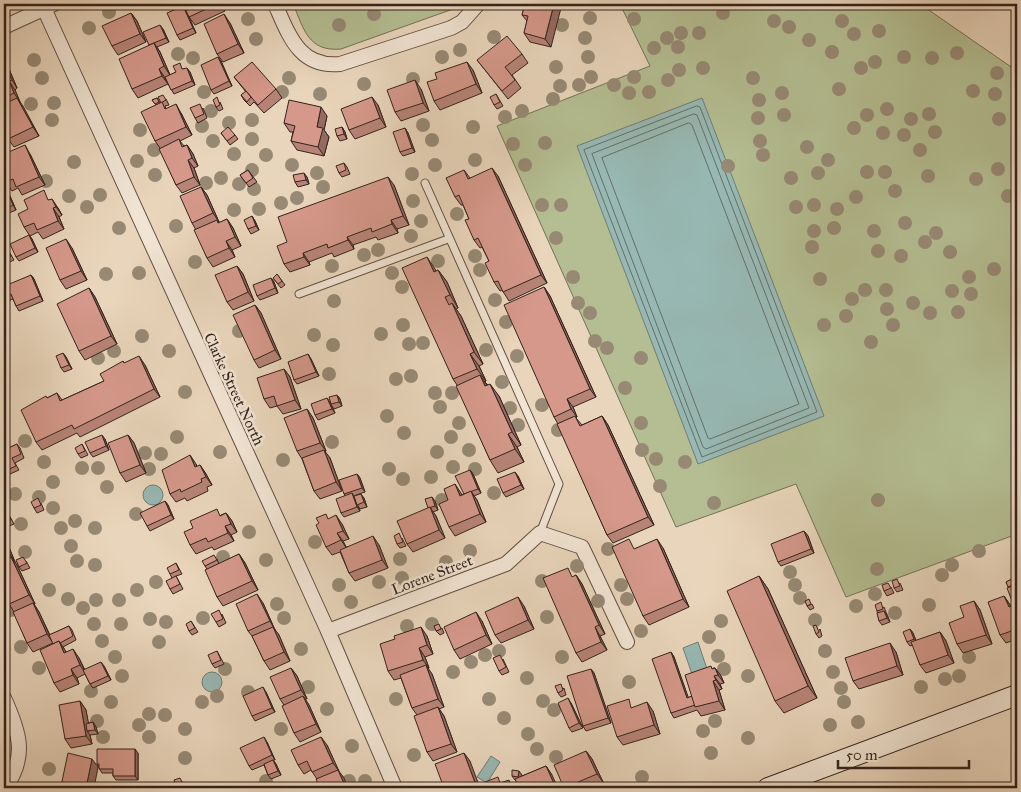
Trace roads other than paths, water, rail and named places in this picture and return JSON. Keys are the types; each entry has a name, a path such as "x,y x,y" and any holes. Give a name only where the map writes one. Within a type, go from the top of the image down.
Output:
{"main road":[{"path":"768,788 1017,695"}],"street":[{"path":"275,4 294,43 314,62 328,65 340,64 451,28 462,22 478,4"},
{"path":"4,28 47,5"},
{"name":"Clarke Street North","path":"47,5 328,631 395,788"},
{"path":"540,534 582,548 627,642"},
{"name":"Lorene Street","path":"328,631 506,564 540,534"},
{"path":"4,698 13,718 20,757 14,775 5,788"}],"lane":[{"path":"425,183 448,239 559,484 540,534"},
{"path":"299,294 448,239"}],"water":[{"path":"702,98 824,416 698,464 577,146"},
{"path":"153,485 160,488 163,495 160,502 153,505 146,502 143,495 146,488"},
{"path":"698,642 708,672 693,677 683,648"},
{"path":"212,672 219,675 222,682 219,689 212,692 205,689 202,682 205,675"},
{"path":"491,756 500,762 487,783 477,777"}]}
